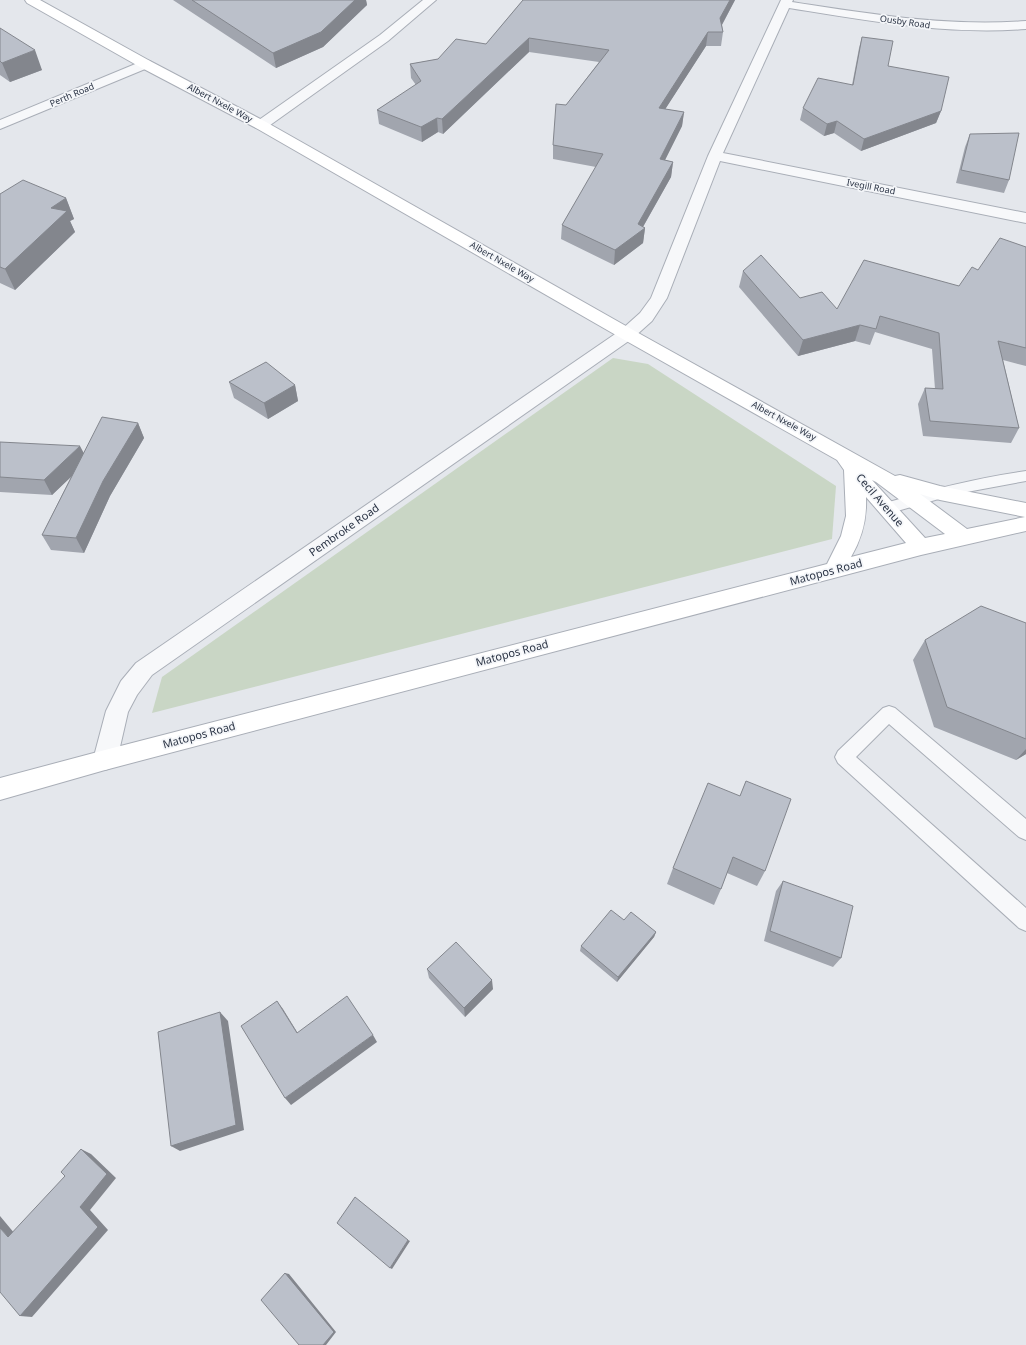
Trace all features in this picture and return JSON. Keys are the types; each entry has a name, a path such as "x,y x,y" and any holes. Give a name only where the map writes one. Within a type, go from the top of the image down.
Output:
{"main road":[{"name":"Albert Nxele Way","path":"31,0 145,64 261,125 627,334 883,477 915,499 964,538"},
{"name":"Cecil Avenue","path":"839,452 922,547"},
{"path":"834,570 854,530 856,494 853,468"},
{"path":"883,477 940,493 1026,510"},
{"name":"Matopos Road","path":"0,789 105,760 922,547 1026,524"}],"street":[{"path":"261,125 384,38 430,0"},
{"name":"Ousby Road","path":"786,2 923,26 990,28 1026,25"},
{"name":"Pembroke Road","path":"105,760 117,710 129,688 144,669 627,334 646,317 659,298 715,156 786,2"},
{"name":"Perth Road","path":"0,125 145,64"},
{"name":"Ivegill Road","path":"715,156 1026,218"}],"lane":[{"path":"887,508 940,493 998,480 1026,476"},
{"path":"1026,831 889,713 844,757 1026,921"}],"green space":[{"path":"613,358 648,364 836,486 832,539 152,713 162,677"}],"building":[{"path":"192,0 355,0 321,32 273,53"},
{"path":"523,0 730,0 720,18 723,32 708,32 659,108 684,112 660,159 673,162 638,224 645,228 615,250 562,225 603,154 553,145 556,104 566,105 609,50 529,38 442,119 437,118 421,127 377,110 421,81 410,64 438,59 456,39 486,44"},
{"path":"0,28 35,50 2,63 0,61"},
{"path":"862,37 893,41 888,66 949,77 941,111 864,139 837,121 827,124 803,108 818,78 853,85"},
{"path":"1019,133 1009,180 961,170 970,134"},
{"path":"23,180 66,198 51,208 67,211 5,269 0,267 0,194"},
{"path":"1000,238 1026,247 1026,348 998,341 1019,428 930,421 925,388 943,389 939,333 880,316 876,329 860,325 803,340 743,271 761,255 800,298 822,292 837,309 864,260 959,286 972,267 978,270"},
{"path":"266,362 295,385 264,403 229,382"},
{"path":"102,417 138,423 103,481 76,538 42,535"},
{"path":"0,442 80,446 44,480 0,477"},
{"path":"981,606 1026,623 1026,739 947,707 925,640"},
{"path":"746,781 791,799 765,871 733,857 721,889 673,868 708,783 740,796"},
{"path":"783,881 853,906 841,958 770,931"},
{"path":"611,910 624,920 631,912 656,932 618,977 581,946"},
{"path":"456,942 492,980 464,1008 427,969"},
{"path":"347,996 373,1035 285,1098 241,1026 277,1001 297,1033"},
{"path":"220,1012 236,1125 171,1146 158,1032"},
{"path":"81,1149 107,1174 80,1207 98,1227 20,1316 0,1292 0,1228 8,1237 65,1176 61,1172"},
{"path":"355,1197 408,1240 390,1268 337,1223"},
{"path":"285,1273 334,1332 323,1345 299,1345 261,1300"}]}
